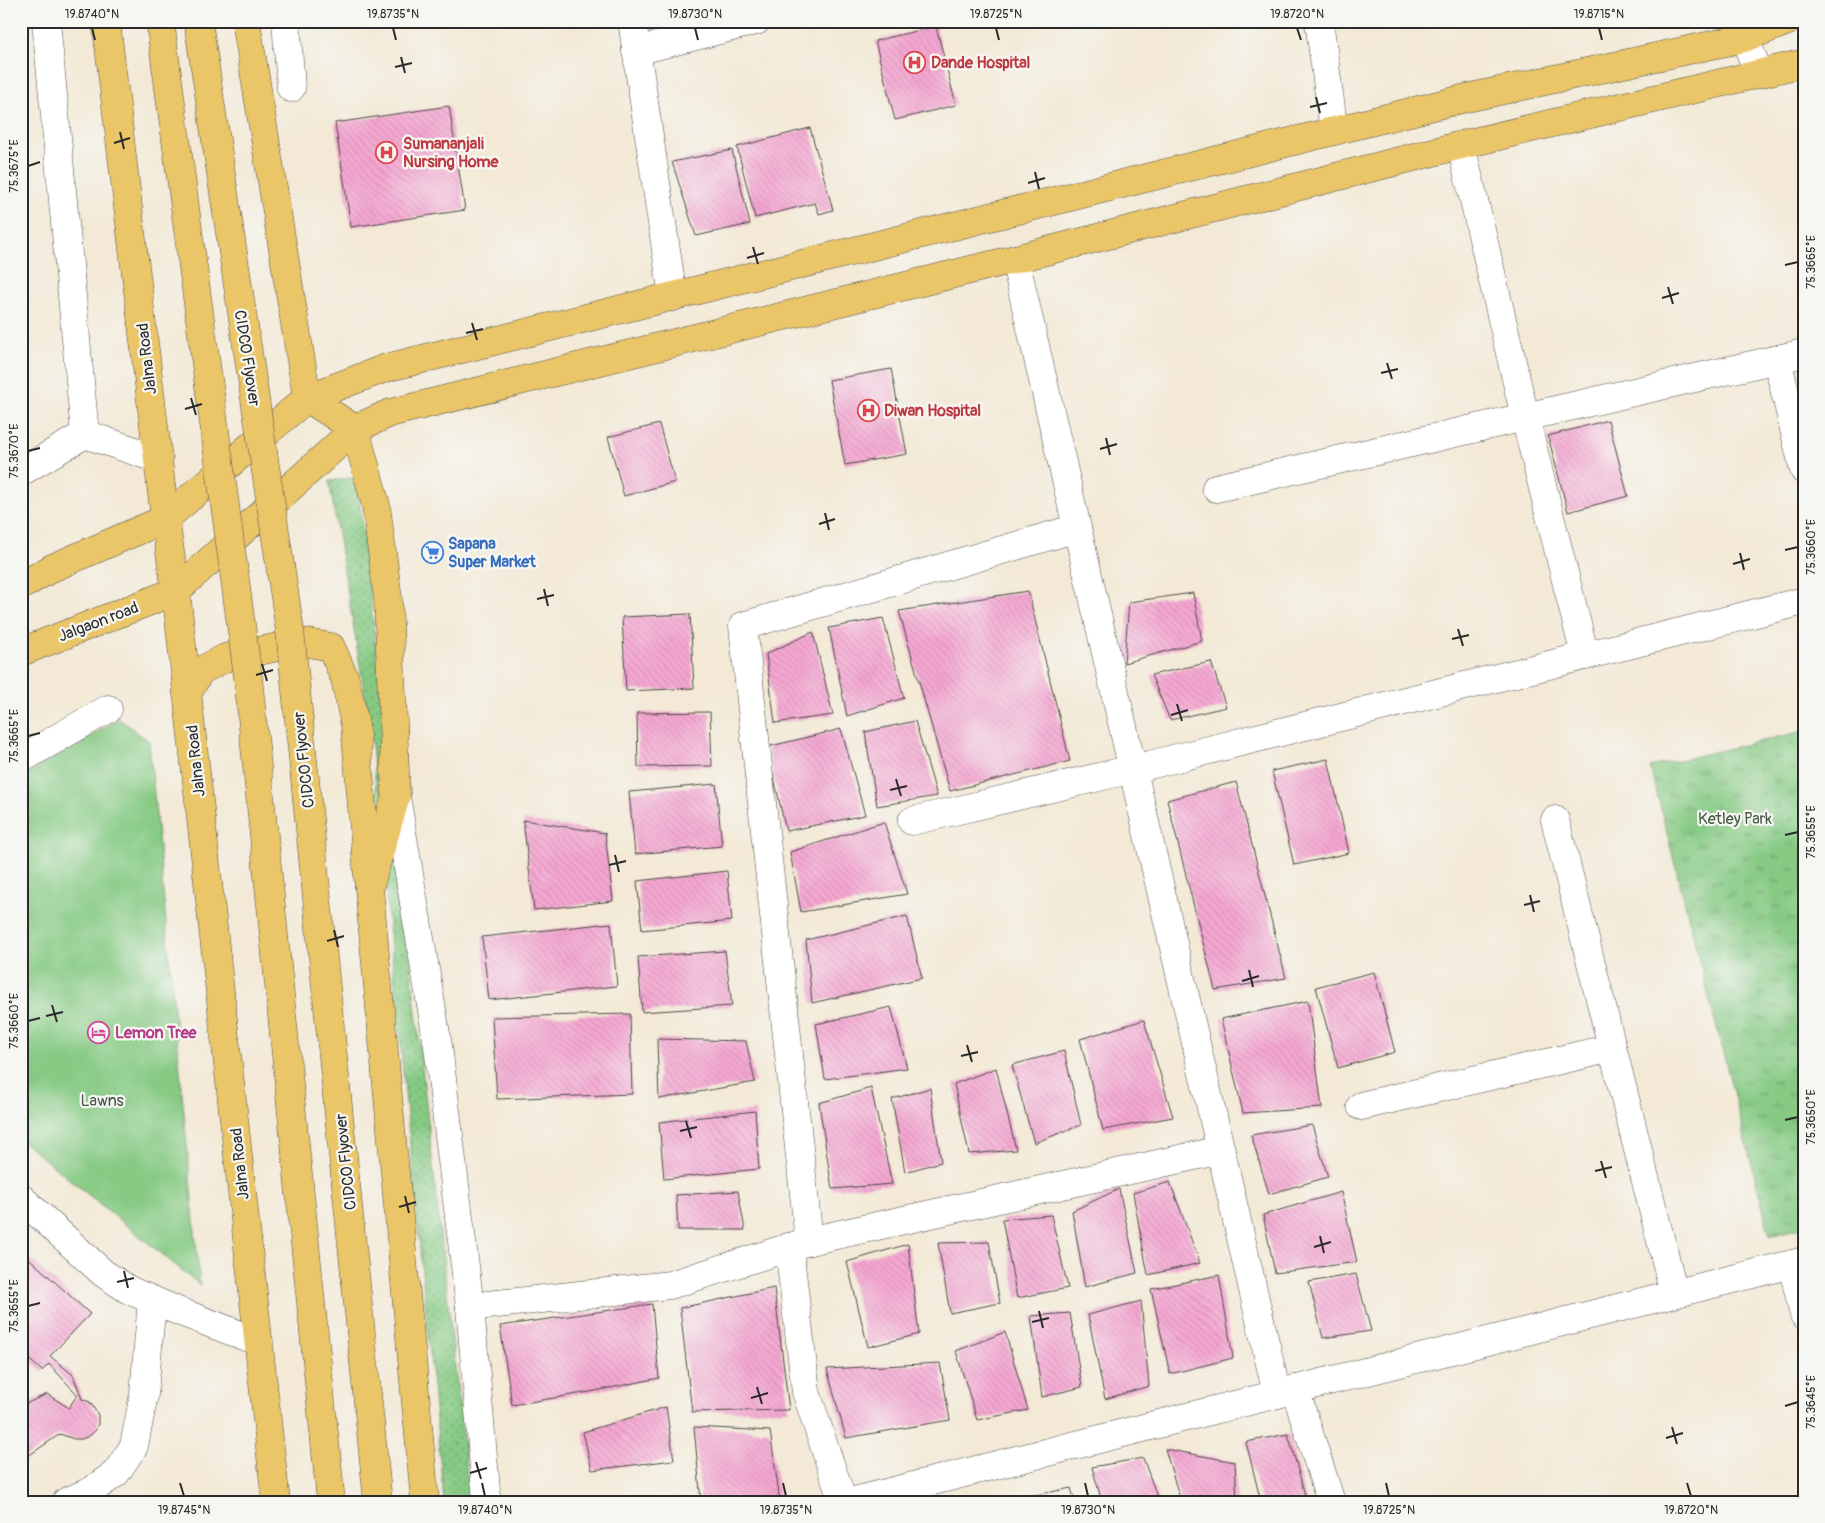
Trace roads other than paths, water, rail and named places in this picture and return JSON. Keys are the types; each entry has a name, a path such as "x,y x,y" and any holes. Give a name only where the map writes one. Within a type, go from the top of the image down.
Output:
{"main road":[{"name":"Jalna Road","path":"106,21 165,519 176,591 276,1502"},
{"path":"160,21 248,677 331,1502"},
{"name":"CIDCO Flyover","path":"198,21 290,631 378,1502"},
{"path":"246,21 307,398 356,429 376,505 388,599 396,796 369,888"},
{"path":"21,586 52,568 165,519 307,398 386,368 1740,30 1788,21"},
{"path":"176,591 356,429 390,414 1015,259 1461,145 1804,63"},
{"name":"Jalgaon road","path":"21,652 176,591"},
{"path":"187,694 200,671 224,658 302,642 331,647 345,680 355,725 425,1502"}],"street":[{"path":"46,21 85,434"},
{"path":"286,21 291,88"},
{"path":"632,21 673,297"},
{"path":"636,51 756,21"},
{"path":"1319,21 1334,131"},
{"path":"1740,30 1759,74"},
{"path":"1461,145 1525,417 1585,656"},
{"path":"1015,259 1221,1150 1286,1391 1331,1502"},
{"path":"1216,488 1804,353"},
{"path":"1777,359 1804,470"},
{"path":"21,472 85,434 158,459"},
{"path":"843,1502 806,1392 799,1244 743,626 1077,528"},
{"path":"912,821 1133,770 1804,601"},
{"path":"21,759 108,709"},
{"path":"396,796 438,1046 470,1307 487,1502"},
{"path":"1555,820 1674,1293"},
{"path":"1361,1106 1612,1048"},
{"path":"470,1307 670,1285 799,1244 1221,1150"},
{"path":"21,1198 103,1274 129,1290 259,1342"},
{"path":"850,1502 1798,1262 1804,1315"},
{"path":"66,1502 91,1491 116,1473 134,1446 144,1394 152,1300"}],"place":[{"name":"Dande Hospital","path":"915,62"},
{"name":"Sumananjali Nursing Home","path":"387,152"},
{"name":"Diwan Hospital","path":"868,410"},
{"name":"Sapana Super Market","path":"432,552"},
{"name":"Lemon Tree","path":"99,1032"}],"park label":[{"name":"Ketley Park","path":"1735,818"},
{"name":"Lawns","path":"102,1100"}]}
